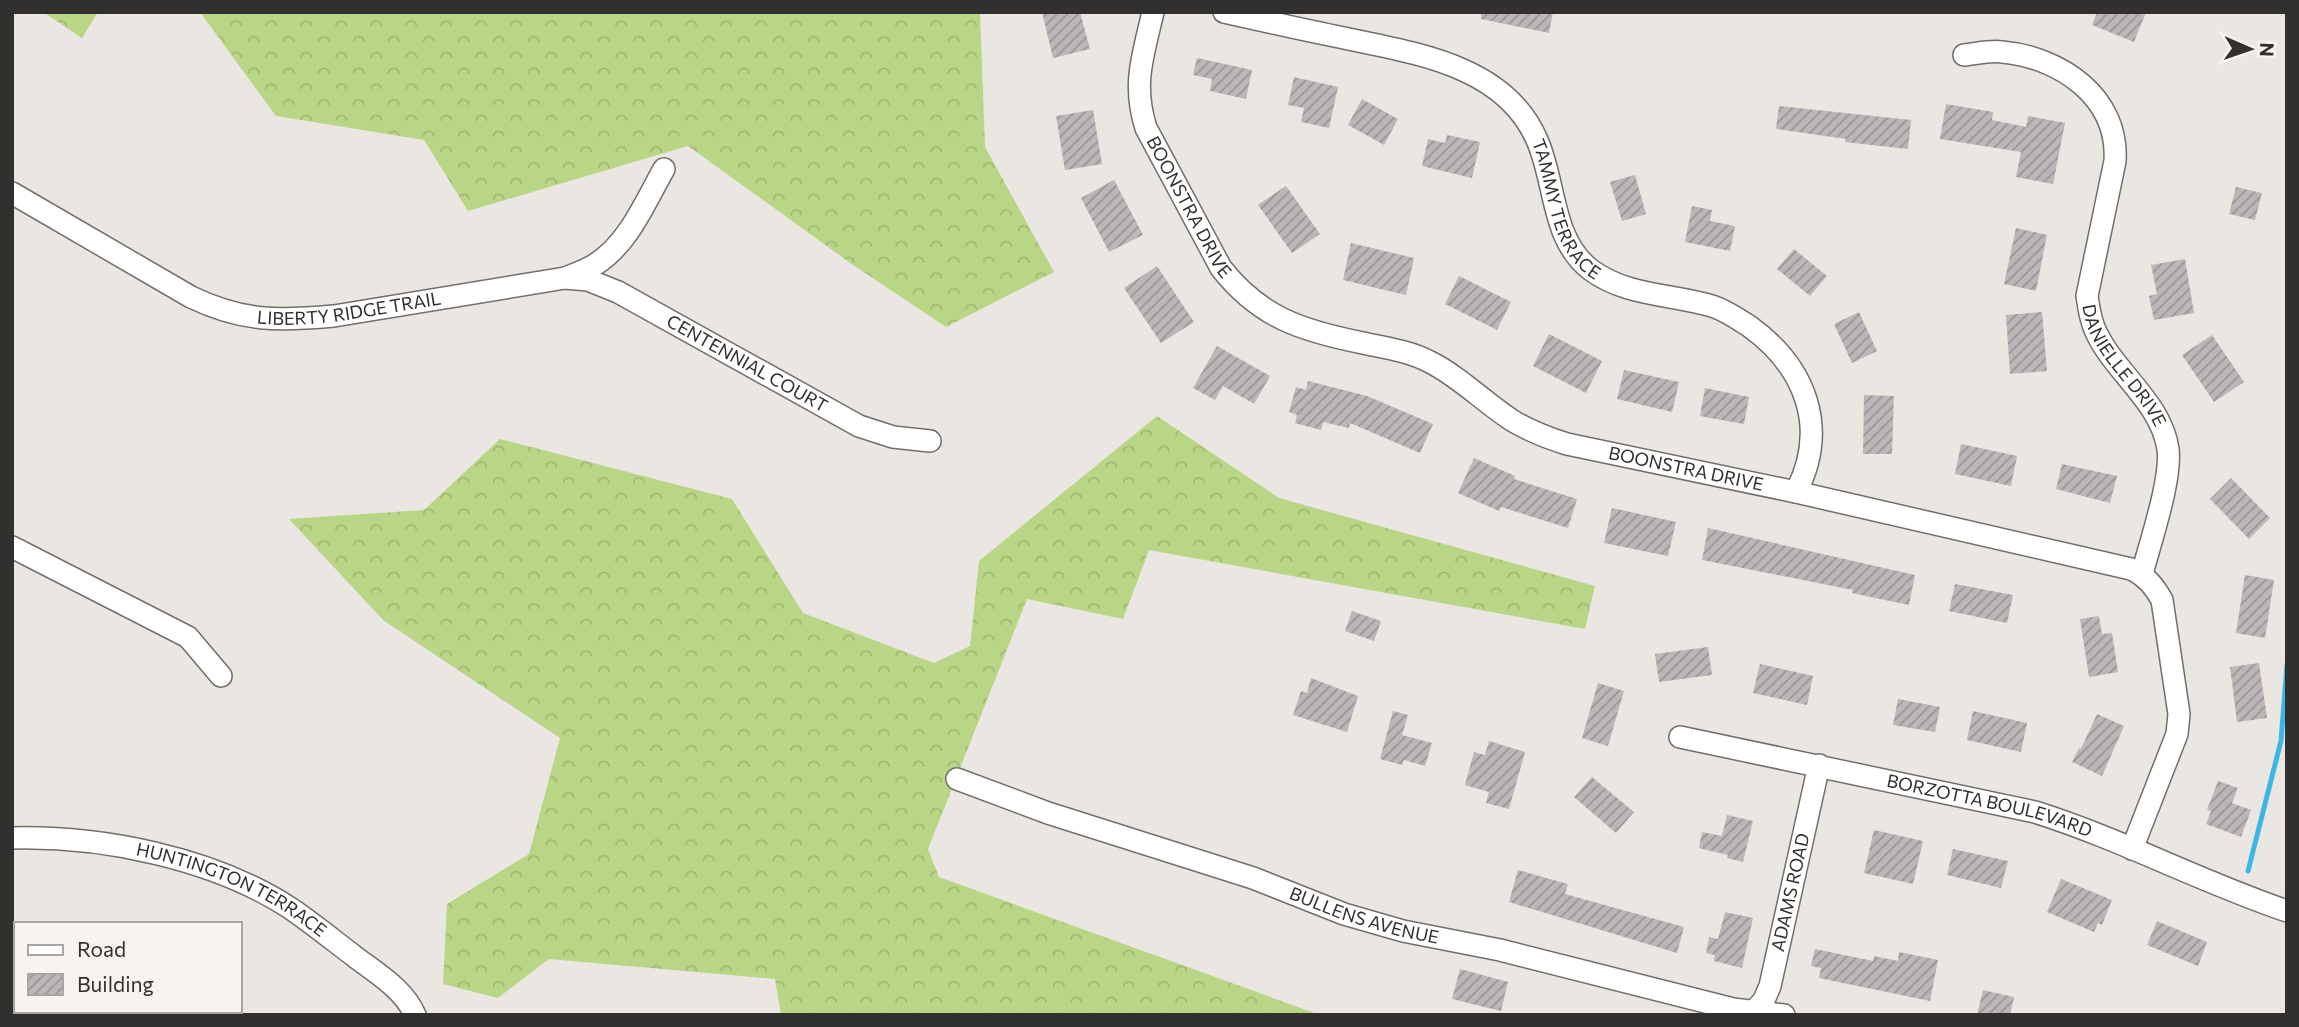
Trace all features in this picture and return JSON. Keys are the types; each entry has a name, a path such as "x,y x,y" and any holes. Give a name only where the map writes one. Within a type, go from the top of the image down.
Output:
{"street":[{"name":"BOONSTRA DRIVE","path":"1153,12 1138,88 1139,108 1146,128 1221,268 1235,287 1276,317 1328,336 1406,351 1432,362 1514,421 1567,444 1796,492 2131,569 2142,574"},
{"name":"TAMMY TERRACE","path":"1224,12 1405,51 1454,66 1478,77 1500,92 1527,121 1538,141 1566,240 1576,256 1590,270 1608,281 1629,288 1714,306 1755,331 1782,355 1797,377 1807,399 1812,423 1809,463 1796,492"},
{"name":"DANIELLE DRIVE","path":"1964,55 2005,52 2053,65 2092,92 2105,109 2113,128 2115,161 2087,296 2089,315 2096,333 2154,413 2164,431 2168,450 2168,470 2142,574"},
{"name":"LIBERTY RIDGE TRAIL","path":"12,193 191,297 218,310 247,317 273,319 334,316 565,278 595,265 613,251 664,169"},
{"name":"CENTENNIAL COURT","path":"565,278 588,280 618,292 859,426 893,437 930,441"},
{"path":"12,547 188,637 220,676"},
{"path":"2132,849 2173,748 2179,713 2162,600 2154,586 2142,574"},
{"name":"BORZOTTA BOULEVARD","path":"1679,737 2035,812 2287,911"},
{"name":"ADAMS ROAD","path":"1753,1013 1764,1000 1770,986 1819,765"},
{"name":"BULLENS AVENUE","path":"957,779 1048,813 1253,878 1344,914 1403,931 1500,950 1733,1009 1784,1015"},
{"name":"HUNTINGTON TERRACE","path":"12,838 96,843 141,850 230,878 288,907 314,925 395,988 410,1003 415,1015"}],"green space":[{"path":"43,12 98,12 82,38"},
{"path":"200,12 980,12 985,147 1054,272 946,327 853,265 688,146 468,211 424,140 276,116"},
{"path":"1157,416 1279,498 1595,586 1585,629 1149,550 1123,619 1027,599 928,849 939,877 1320,1015 781,1015 775,979 549,959 498,998 443,984 447,904 529,854 560,738 383,620 289,519 424,510 500,439 732,499 803,613 934,663 970,646 979,561"}],"building":[{"path":"1042,12 1080,12 1090,49 1053,58"},
{"path":"1481,12 1553,12 1549,33 1481,19"},
{"path":"2097,12 2146,12 2134,42 2092,25"},
{"path":"1197,58 1252,70 1246,99 1210,91 1212,79 1193,75"},
{"path":"1294,77 1338,87 1329,128 1301,122 1304,108 1288,105"},
{"path":"1362,99 1398,119 1384,145 1348,125"},
{"path":"1946,104 1993,112 1992,120 2026,127 2028,116 2065,123 2053,184 2016,177 2021,152 1940,139"},
{"path":"1779,106 1911,120 1908,149 1845,142 1846,139 1776,129"},
{"path":"1093,110 1102,164 1065,170 1056,116"},
{"path":"1447,135 1480,142 1472,178 1422,166 1428,139 1445,143"},
{"path":"1635,175 1646,214 1622,221 1610,182"},
{"path":"1114,180 1143,235 1109,252 1081,198"},
{"path":"1286,186 1320,234 1292,253 1258,205"},
{"path":"2236,187 2262,193 2255,220 2229,214"},
{"path":"1692,206 1712,210 1710,221 1735,226 1730,251 1685,242"},
{"path":"2016,228 2047,235 2036,291 2004,284"},
{"path":"1351,243 1414,258 1406,295 1343,280"},
{"path":"1794,249 1827,276 1810,296 1777,269"},
{"path":"2185,259 2194,313 2154,320 2149,296 2157,294 2151,265"},
{"path":"1157,266 1194,322 1161,343 1124,288"},
{"path":"1459,276 1511,302 1497,330 1445,304"},
{"path":"1859,312 1877,351 1852,363 1834,324"},
{"path":"2042,312 2047,371 2010,374 2006,315"},
{"path":"1549,334 1602,361 1586,393 1533,366"},
{"path":"2212,335 2244,382 2214,402 2182,355"},
{"path":"1217,346 1270,376 1254,404 1223,386 1215,400 1193,388"},
{"path":"1624,370 1679,382 1672,412 1617,399"},
{"path":"1308,381 1367,396 1433,424 1420,453 1350,423 1349,428 1323,422 1321,430 1295,423 1297,415 1289,412 1296,387 1306,390"},
{"path":"1705,388 1749,397 1744,424 1700,416"},
{"path":"1864,395 1894,396 1892,454 1863,454"},
{"path":"1961,444 2017,456 2011,486 1955,474"},
{"path":"1474,458 1515,476 1514,479 1577,499 1568,528 1501,507 1499,511 1458,493"},
{"path":"2062,464 2117,476 2110,503 2056,489"},
{"path":"2231,478 2270,518 2249,539 2210,499"},
{"path":"1612,508 1676,522 1668,556 1604,543"},
{"path":"1708,528 1915,575 1909,605 1852,593 1853,590 1702,560"},
{"path":"2245,575 2274,580 2265,638 2236,633"},
{"path":"1955,584 2013,595 2007,623 1949,611"},
{"path":"1352,611 1381,621 1374,641 1345,631"},
{"path":"2099,616 2102,634 2112,633 2118,672 2089,677 2080,619"},
{"path":"1708,647 1712,675 1659,682 1655,654"},
{"path":"2259,663 2267,718 2237,722 2230,667"},
{"path":"1760,664 1813,676 1807,705 1753,693"},
{"path":"1311,678 1358,696 1347,732 1293,715 1301,691 1307,693"},
{"path":"1598,683 1624,691 1608,746 1582,738"},
{"path":"1898,699 1940,707 1935,732 1893,725"},
{"path":"1393,711 1408,715 1402,735 1432,743 1425,766 1404,760 1402,765 1380,759"},
{"path":"1973,711 2027,723 2021,752 1967,740"},
{"path":"2097,714 2124,726 2102,776 2072,762"},
{"path":"1489,741 1525,752 1509,809 1486,803 1489,792 1465,785 1474,752 1485,755"},
{"path":"1592,777 1634,812 1616,833 1574,797"},
{"path":"2218,781 2238,788 2232,803 2251,810 2241,837 2206,824 2211,811 2207,810"},
{"path":"1727,815 1753,821 1743,862 1727,858 1728,855 1699,848 1702,832 1722,836"},
{"path":"1874,830 1923,841 1913,884 1864,873"},
{"path":"1953,849 2008,861 2001,888 1947,875"},
{"path":"1518,870 1568,884 1565,894 1684,927 1677,953 1509,902"},
{"path":"2061,879 2112,900 2102,925 2098,923 2094,932 2047,912"},
{"path":"1725,912 1753,918 1742,968 1714,961 1715,955 1706,953 1709,937 1718,939"},
{"path":"2157,921 2207,942 2198,966 2147,945"},
{"path":"1815,949 1873,961 1874,956 1898,961 1899,952 1938,960 1930,1001 1819,978 1821,968 1811,966"},
{"path":"1460,969 1508,982 1501,1011 1452,999"},
{"path":"1983,990 2014,997 2010,1015 1977,1015"}],"waterway":[{"path":"2248,871 2281,741 2287,665"}]}
